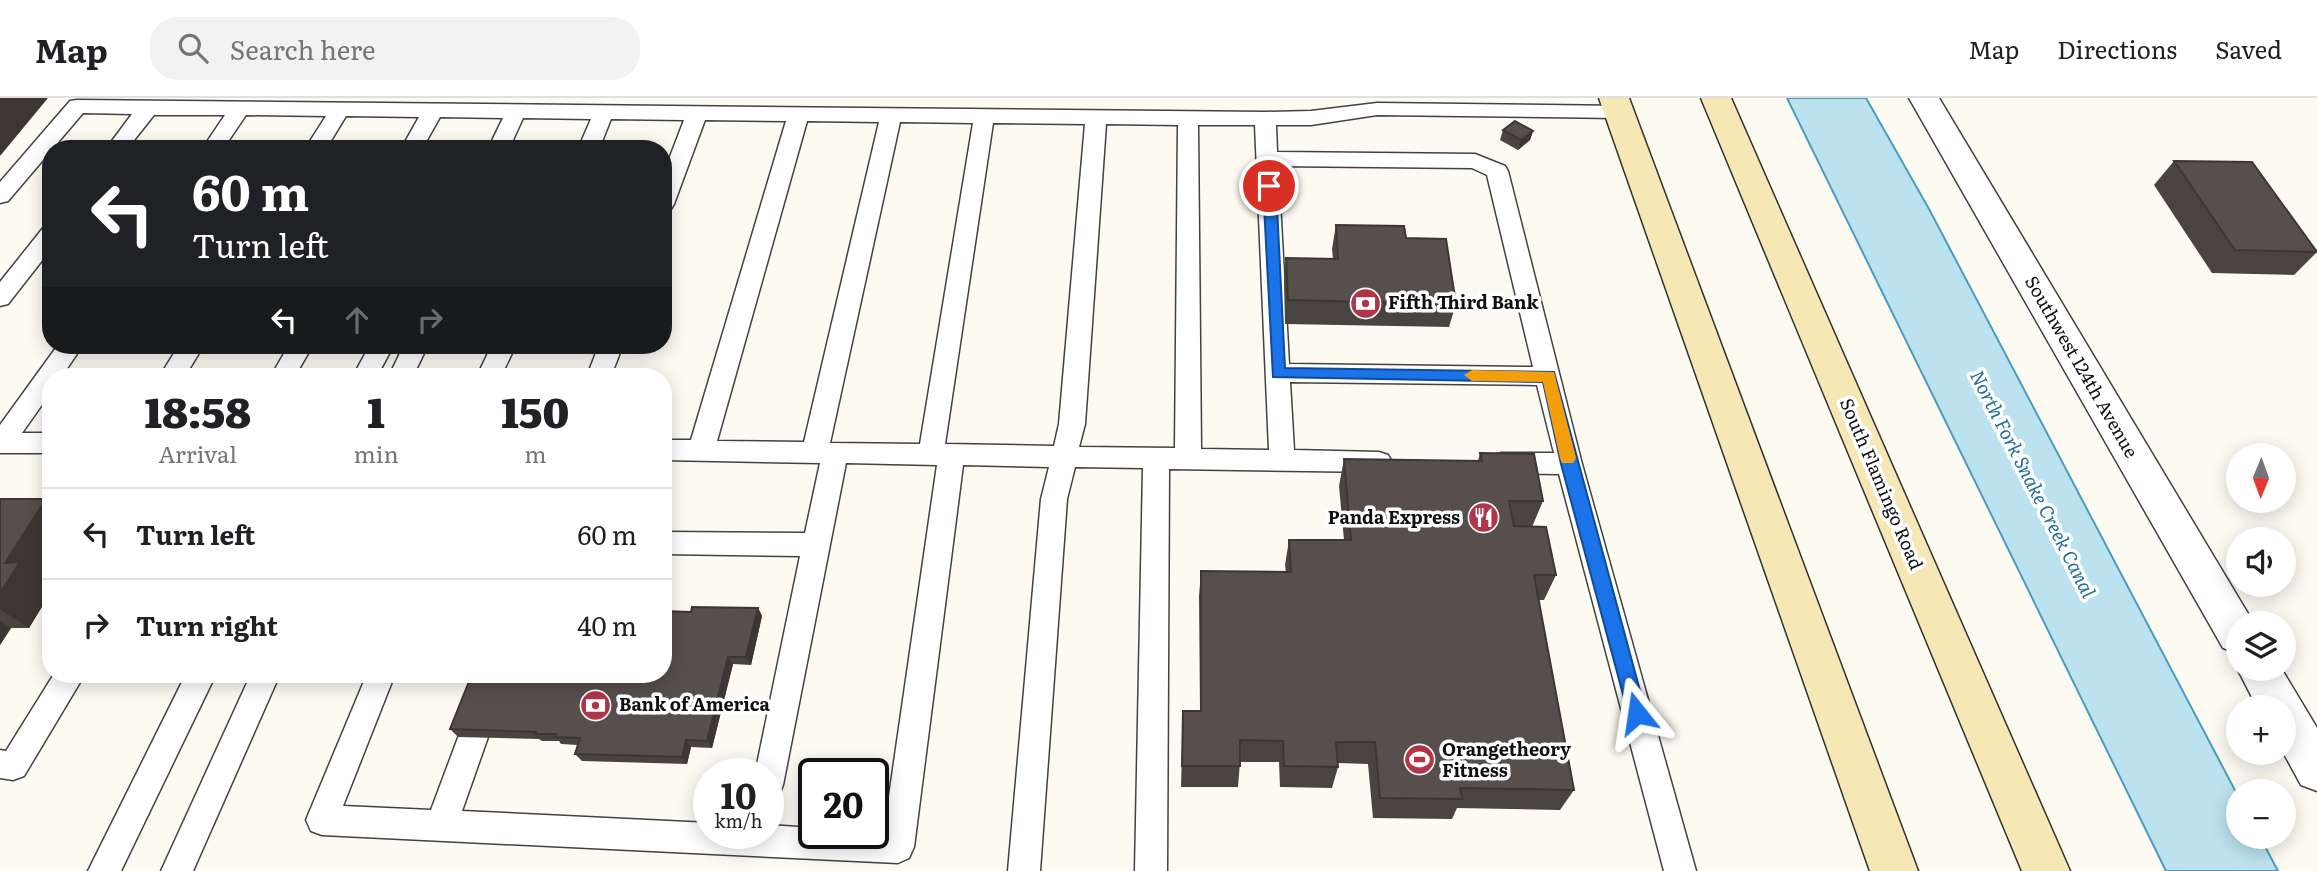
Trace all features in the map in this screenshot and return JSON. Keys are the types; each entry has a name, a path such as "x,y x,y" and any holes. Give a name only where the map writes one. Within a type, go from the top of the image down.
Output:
{"main road":[{"name":"South Flamingo Road","path":"1716,98 2046,871"},
{"path":"1616,104 1894,871"}],"street":[{"name":"Southwest 124th Avenue","path":"1924,98 2226,614"},
{"path":"2296,734 2317,770"}],"lane":[{"path":"48,140 80,102 148,108 1265,119 1311,118 1377,109 1616,104"},
{"path":"123,140 148,108"},
{"path":"218,140 240,109"},
{"path":"321,140 340,110"},
{"path":"416,140 433,111"},
{"path":"502,140 516,112"},
{"path":"592,140 604,112"},
{"path":"672,180 697,113"},
{"path":"701,450 797,114"},
{"path":"774,758 817,545 825,452 891,115"},
{"path":"784,839 898,847 941,456 984,116"},
{"path":"1024,871 1054,499 1072,424 1096,117"},
{"path":"1188,117 1188,460"},
{"path":"1265,119 1282,461"},
{"path":"0,196 42,147"},
{"path":"1268,159 1475,160 1497,171 1569,464 1680,871"},
{"path":"0,298 42,244"},
{"path":"1278,373 1549,376"},
{"path":"1,443 42,386"},
{"path":"1,443 42,443"},
{"path":"672,450 1405,462"},
{"path":"1151,871 1156,460"},
{"path":"1474,463 1569,464"},
{"path":"672,543 817,545"},
{"path":"0,764 13,766 64,683"},
{"path":"104,871 197,683"},
{"path":"177,871 261,683"},
{"path":"377,683 323,820 693,835"},
{"path":"441,825 473,737"}],"water":[{"name":"North Fork Snake Creek Canal","path":"1787,98 1866,98 1929,209 2229,779 2226,779 2226,849 2266,849 2278,871 2166,871"}],"building":[{"path":"1515,121 1533,131 1521,140 1503,130"},
{"path":"2174,161 2252,162 2317,252 2235,250"},
{"path":"1336,225 1404,226 1406,238 1446,239 1456,304 1288,300 1286,258 1338,259"},
{"path":"1480,453 1534,454 1543,501 1509,501 1514,526 1546,527 1556,575 1534,575 1574,790 1460,788 1462,799 1380,798 1375,742 1336,742 1338,767 1284,766 1283,741 1240,740 1240,766 1182,766 1183,711 1201,711 1201,571 1291,572 1289,540 1351,540 1344,459 1482,461"},
{"path":"0,499 42,499 42,505 5,563 20,562 0,593"},
{"name":"Bank of America","path":"692,607 758,608 746,657 728,657 707,741 686,740 682,757 575,754 580,738 555,737 556,734 535,734 536,732 450,729 468,683 672,683 672,611 691,612"}],"slow traffic":[{"path":"1472,375 1549,376 1568,458"}],"place":[{"name":"Fifth Third Bank","path":"1365,303"},
{"name":"Panda Express","path":"1483,518"},
{"name":"Bank of America","path":"596,705"},
{"name":"Orangetheory Fitness","path":"1419,760"}],"route":[{"path":"1269,186 1278,373 1549,376 1569,464 1637,713"}]}
